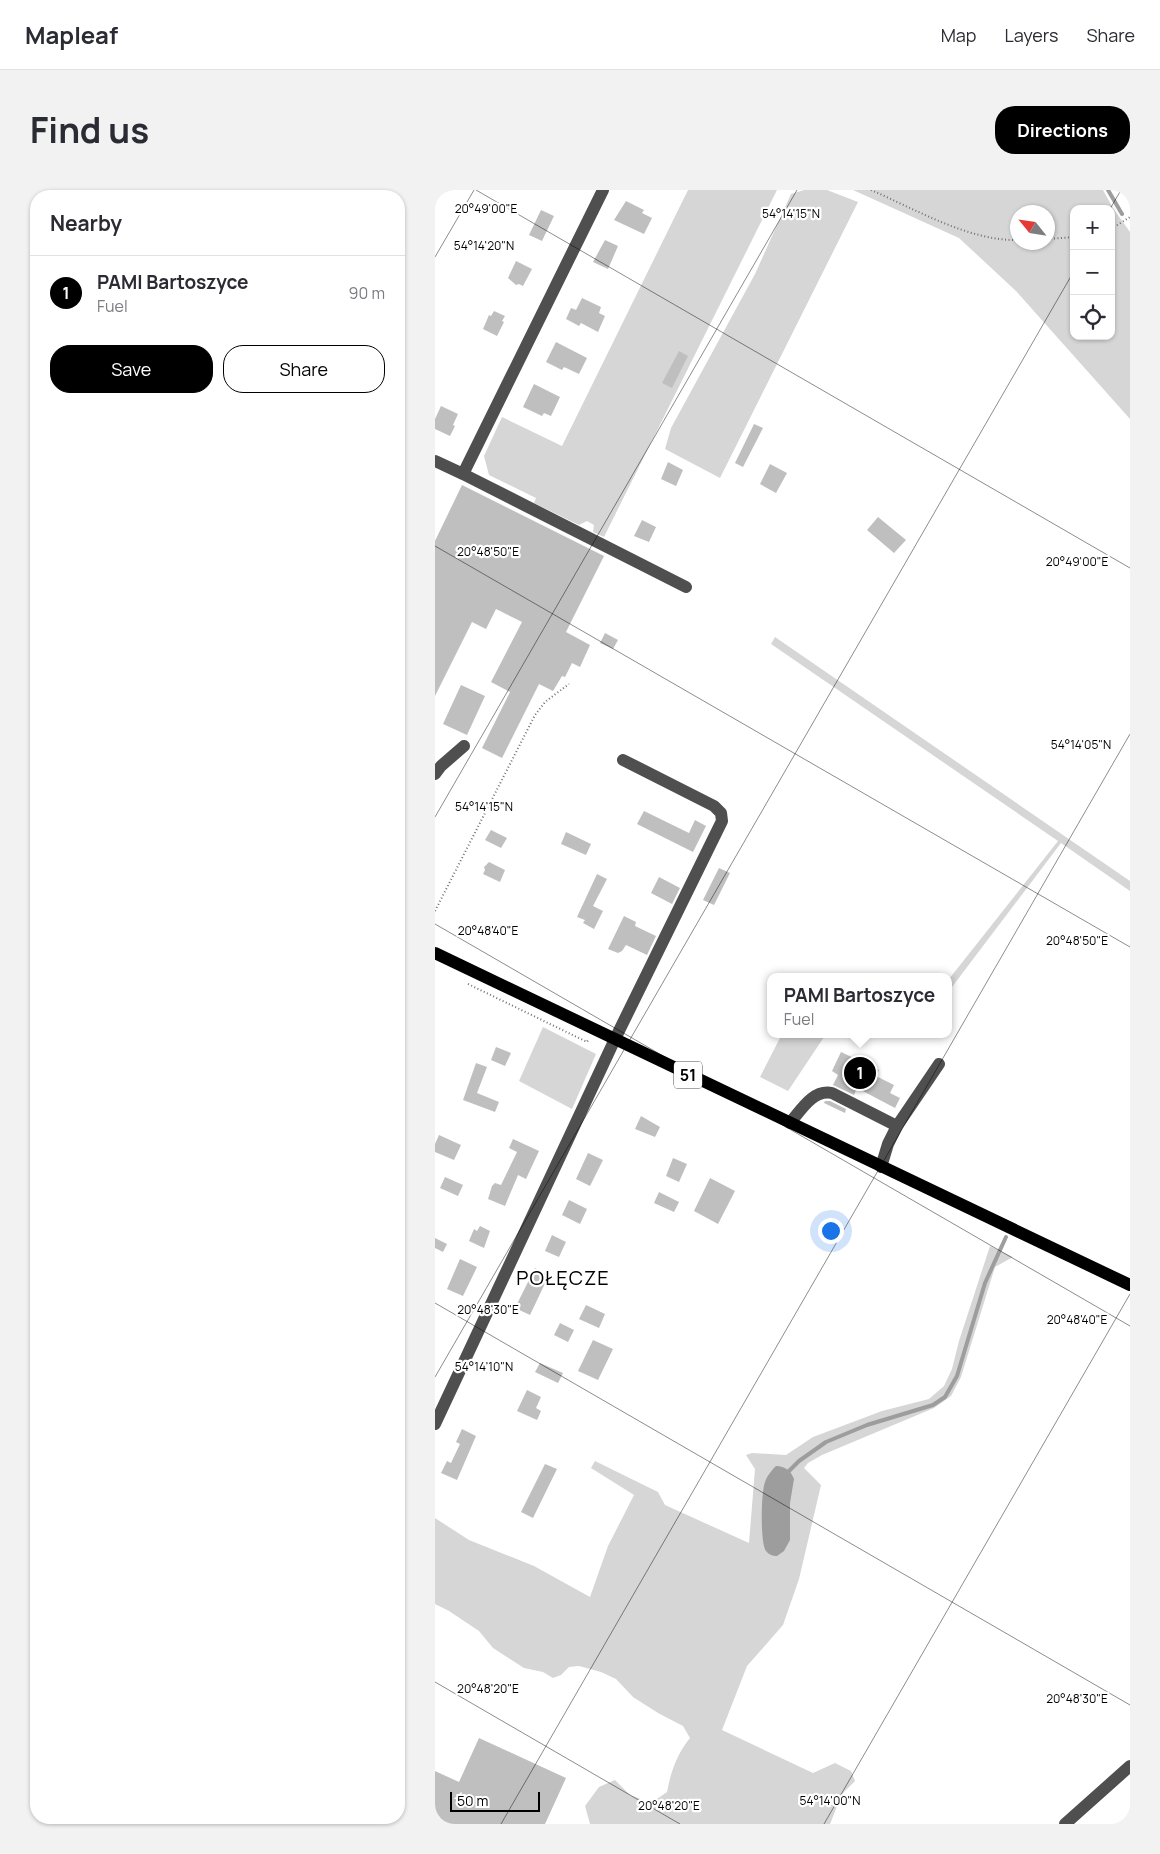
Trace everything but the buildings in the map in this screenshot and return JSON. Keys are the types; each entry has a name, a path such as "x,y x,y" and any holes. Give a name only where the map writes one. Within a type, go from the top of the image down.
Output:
{"main road":[{"name":"51","path":"435,953 1130,1286"}],"street":[{"path":"463,474 603,190"},
{"path":"435,461 686,587"},
{"path":"435,774 441,766 464,746"},
{"path":"435,1424 615,1039 723,821 721,813 714,806 623,760"},
{"path":"881,1166 888,1144 897,1126 939,1064"},
{"path":"790,1123 810,1100 817,1094 825,1092 897,1126"},
{"path":"1065,1824 1130,1766"}],"path":[{"path":"871,190 967,232 1010,240"},
{"path":"1115,226 1130,217"},
{"path":"1055,238 1070,237"},
{"path":"435,911 535,715 545,702 569,684"},
{"path":"461,980 587,1042 594,1029"}],"shaded area":[{"path":"688,190 777,190 604,537 593,532 594,525 587,521 579,525 534,503 536,498 489,475 484,456 502,417 562,446"},
{"path":"804,190 827,190 858,202 720,478 665,449 671,428 755,274 791,194"},
{"path":"853,190 1103,190 1111,205 1070,205 1070,340 1115,340 1115,211 1130,232 1130,419 1016,291 959,238"},
{"path":"775,637 1130,881 1130,891 1061,843 952,987 952,975 1058,841 771,644"},
{"path":"543,1027 596,1054 572,1109 519,1081"},
{"path":"780,1038 823,1038 788,1091 760,1077"},
{"path":"990,1246 1013,1257 995,1267 961,1377 951,1396 934,1408 822,1455 808,1463 804,1468 821,1485 799,1579 783,1625 747,1666 722,1730 813,1773 835,1763 851,1771 855,1781 842,1794 830,1824 590,1824 585,1806 599,1787 615,1780 630,1795 651,1803 667,1792 675,1763 681,1750 690,1738 683,1726 633,1697 616,1679 601,1672 579,1666 569,1667 561,1675 553,1678 543,1672 524,1668 493,1648 479,1631 435,1604 435,1518 469,1540 534,1566 590,1597 608,1546 634,1495 591,1468 595,1461 658,1492 665,1505 749,1543 755,1469 746,1455 752,1453 786,1455 813,1437 882,1411 929,1399 944,1386 952,1369 959,1341"},
{"path":"776,1466 787,1470 794,1479 790,1503 790,1540 784,1551 777,1556 768,1553 764,1546 762,1517 765,1482"}],"waterway":[{"path":"1108,190 1122,214"},
{"path":"789,1471 799,1461 826,1442 867,1425 933,1405 945,1397 957,1376 985,1283 1006,1237"}],"place":[{"name":"PAMI Bartoszyce","path":"860,1073"}],"district":[{"name":"POŁĘCZE","path":"563,1277"}]}
